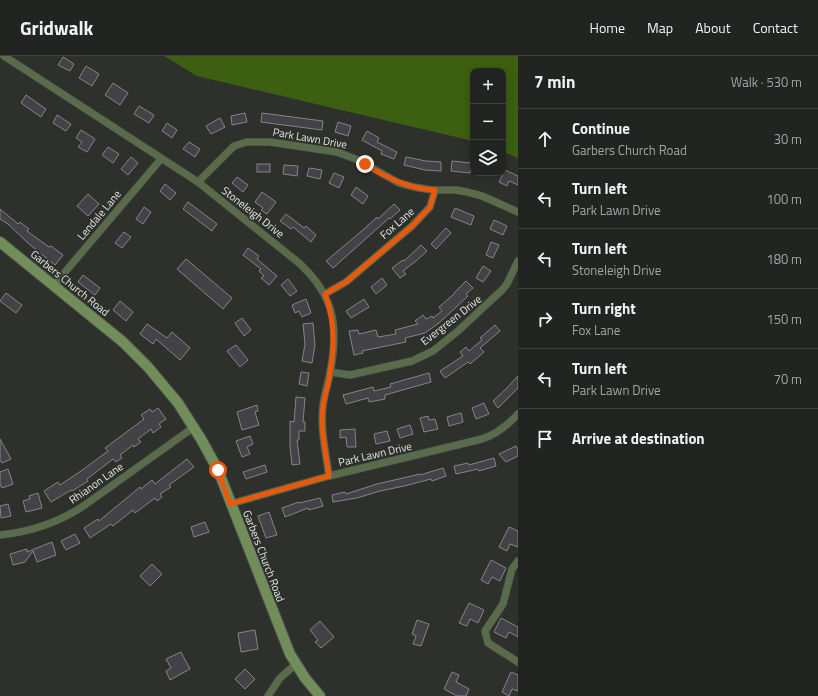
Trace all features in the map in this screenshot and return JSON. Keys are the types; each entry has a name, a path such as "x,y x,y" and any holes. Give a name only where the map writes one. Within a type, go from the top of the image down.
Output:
{"street":[{"name":"Stoneleigh Drive","path":"4,56 198,182 299,262 314,277 325,294 332,315 334,335 330,372 323,406 323,428 329,476"},
{"name":"Park Lawn Drive","path":"198,182 230,149 241,143 258,141 337,152 358,160 400,183 435,190 460,190 475,194 518,212"},
{"name":"Lendale Lane","path":"54,285 161,158"},
{"name":"Fox Lane","path":"325,294 346,282 412,226 430,207 435,190"},
{"name":"Garbers Church Road","path":"0,242 134,352 178,403 194,427 218,470 283,639 296,664 320,696"},
{"name":"Evergreen Drive","path":"330,372 350,374 412,361 433,351 464,326 502,290 507,284 518,261"},
{"name":"Park Lawn Drive","path":"230,504 329,476 487,438 502,430 518,414"},
{"name":"Rhianon Lane","path":"0,535 30,530 70,514 194,427"},
{"path":"518,561 512,569 503,604 485,631 488,643 518,662"},
{"path":"268,696 280,678 296,664"}],"green space":[{"path":"164,56 518,56 518,158 506,153 506,68 470,68 470,140 197,76"}],"building":[{"path":"63,57 74,64 70,71 58,65"},
{"path":"86,66 99,74 92,86 79,78"},
{"path":"113,83 128,93 120,105 105,95"},
{"path":"26,95 46,109 41,117 21,103"},
{"path":"139,106 154,115 149,123 134,114"},
{"path":"245,113 247,122 232,125 231,116"},
{"path":"262,113 323,121 322,130 261,122"},
{"path":"57,115 71,124 66,131 53,123"},
{"path":"220,118 225,127 211,134 206,126"},
{"path":"338,122 351,126 348,136 335,132"},
{"path":"167,123 177,130 172,138 162,131"},
{"path":"81,130 95,139 87,152 78,147 82,142 76,138"},
{"path":"367,131 379,138 377,142 397,152 394,159 381,154 382,151 362,140"},
{"path":"189,142 200,149 195,157 183,149"},
{"path":"108,147 119,154 113,163 102,155"},
{"path":"131,157 138,163 128,175 121,169"},
{"path":"406,157 441,162 441,171 425,170 404,165"},
{"path":"452,161 470,163 470,173 451,171"},
{"path":"257,164 270,164 270,172 257,172"},
{"path":"284,165 298,166 297,176 283,174"},
{"path":"309,168 322,170 320,179 307,176"},
{"path":"506,170 518,176 518,185 509,181 507,186 499,182 502,176 506,176"},
{"path":"334,173 344,177 339,188 329,183"},
{"path":"237,177 248,185 243,192 232,183"},
{"path":"165,184 176,193 170,200 160,191"},
{"path":"356,187 368,196 363,204 351,195"},
{"path":"262,192 276,202 267,214 261,210 263,208 255,202"},
{"path":"88,194 99,204 88,216 77,206"},
{"path":"188,202 217,224 212,231 183,209"},
{"path":"394,204 400,210 333,268 326,261 377,217 378,219"},
{"path":"144,207 151,212 143,224 136,219"},
{"path":"455,208 474,216 471,225 451,217"},
{"path":"0,209 18,224 20,222 29,229 27,231 63,255 55,265 8,224 0,219"},
{"path":"286,214 304,228 306,226 316,235 311,242 293,227 291,229 280,221"},
{"path":"494,220 507,226 503,235 490,229"},
{"path":"446,228 451,233 436,249 431,244"},
{"path":"124,232 131,237 122,248 115,243"},
{"path":"491,242 499,245 493,258 486,255"},
{"path":"421,245 427,251 403,271 406,274 400,278 392,268 403,260 404,261"},
{"path":"248,248 259,256 257,259 277,276 269,285 261,278 264,276 259,271 261,269 243,255"},
{"path":"186,259 232,298 223,309 177,269"},
{"path":"483,266 491,271 483,282 476,278"},
{"path":"83,275 100,288 95,295 78,282"},
{"path":"382,278 387,285 376,294 371,287"},
{"path":"288,279 297,291 290,296 281,285"},
{"path":"466,281 473,288 466,294 468,296 439,323 425,333 405,338 406,342 362,351 363,353 354,355 349,331 358,330 359,334 376,330 378,337 396,334 395,330 418,324 415,321 423,315 426,319 432,316 433,318 442,311 439,307"},
{"path":"6,293 22,305 16,313 0,301"},
{"path":"306,299 311,313 302,317 299,311 295,313 292,305"},
{"path":"364,299 369,307 351,318 346,311"},
{"path":"120,301 133,312 126,321 113,310"},
{"path":"242,318 251,330 244,336 235,323"},
{"path":"313,323 315,345 312,363 302,361 305,344 303,324"},
{"path":"147,324 167,338 172,332 190,348 180,360 156,339 153,344 140,334"},
{"path":"495,325 500,331 480,348 484,352 470,364 468,362 445,378 440,371 463,356 460,352 466,347 469,351 482,340 480,338"},
{"path":"236,345 248,360 240,367 227,351"},
{"path":"301,372 309,373 307,386 299,384"},
{"path":"429,373 431,382 385,395 385,399 369,402 368,398 346,404 343,395 373,387 374,391 391,387 390,384"},
{"path":"518,376 518,388 498,408 493,401"},
{"path":"296,397 305,398 303,422 305,422 305,431 299,431 299,440 297,440 300,464 292,465 290,421 294,422"},
{"path":"484,403 489,414 476,419 472,408"},
{"path":"257,405 258,411 255,412 259,425 242,430 237,412"},
{"path":"158,408 166,419 159,424 161,427 153,433 151,429 138,439 141,442 134,447 133,445 120,455 122,458 116,462 113,459 87,479 88,481 51,502 44,491 58,482 60,485 81,471 108,451 105,448 144,419 141,415 150,409 152,412"},
{"path":"461,413 463,422 449,426 447,417"},
{"path":"428,416 429,420 435,419 438,429 424,432 420,418"},
{"path":"410,425 413,434 400,438 397,429"},
{"path":"355,429 356,447 347,447 346,437 340,438 340,430"},
{"path":"387,431 390,441 376,444 374,434"},
{"path":"250,436 253,444 247,447 250,454 242,457 236,441"},
{"path":"0,439 11,459 2,463 0,460"},
{"path":"516,446 518,456 506,462 499,454"},
{"path":"494,458 496,466 479,471 478,469 456,474 454,466 468,463 469,465"},
{"path":"187,459 194,467 169,485 171,487 160,494 162,497 157,501 155,498 135,513 133,510 113,526 111,524 90,538 84,528 98,519 99,521 140,487 141,489 152,480 155,484"},
{"path":"265,465 267,472 246,479 243,472"},
{"path":"443,468 446,476 432,481 431,479 357,498 333,502 332,495 345,492 346,494 377,484 420,475"},
{"path":"8,469 13,484 2,488 0,484 0,472"},
{"path":"38,493 42,508 26,512 23,501 30,499 29,496"},
{"path":"320,498 323,506 309,510 308,508 285,517 282,508 299,502"},
{"path":"8,504 11,516 1,518 0,506"},
{"path":"269,512 277,535 266,538 258,516"},
{"path":"205,522 209,532 194,537 191,527"},
{"path":"509,527 518,531 518,547 510,544 507,551 499,547"},
{"path":"75,534 80,543 66,550 61,541"},
{"path":"52,542 56,555 37,562 33,551 25,562 13,565 10,554 27,549 27,552"},
{"path":"491,560 506,568 500,581 492,577 488,584 481,580"},
{"path":"152,564 162,574 150,586 140,576"},
{"path":"469,603 484,610 478,623 470,619 467,626 459,623"},
{"path":"501,618 518,627 518,637 509,632 506,638 494,632"},
{"path":"417,620 429,624 421,646 413,644 416,636 412,634"},
{"path":"320,621 334,637 321,648 315,642 318,640 310,630"},
{"path":"255,630 258,649 241,652 238,633"},
{"path":"181,652 190,669 170,680 166,671 171,668 166,659"},
{"path":"245,669 255,679 245,689 235,679"},
{"path":"452,672 459,675 456,682 469,689 466,696 457,696 444,689"},
{"path":"511,672 518,675 518,691 512,689 509,696 502,692"}],"route":[{"path":"218,470 230,504 329,476 324,441 323,406 330,372 334,335 332,315 325,294 346,282 424,215 430,207 435,190 400,183 388,178 365,164"}]}
